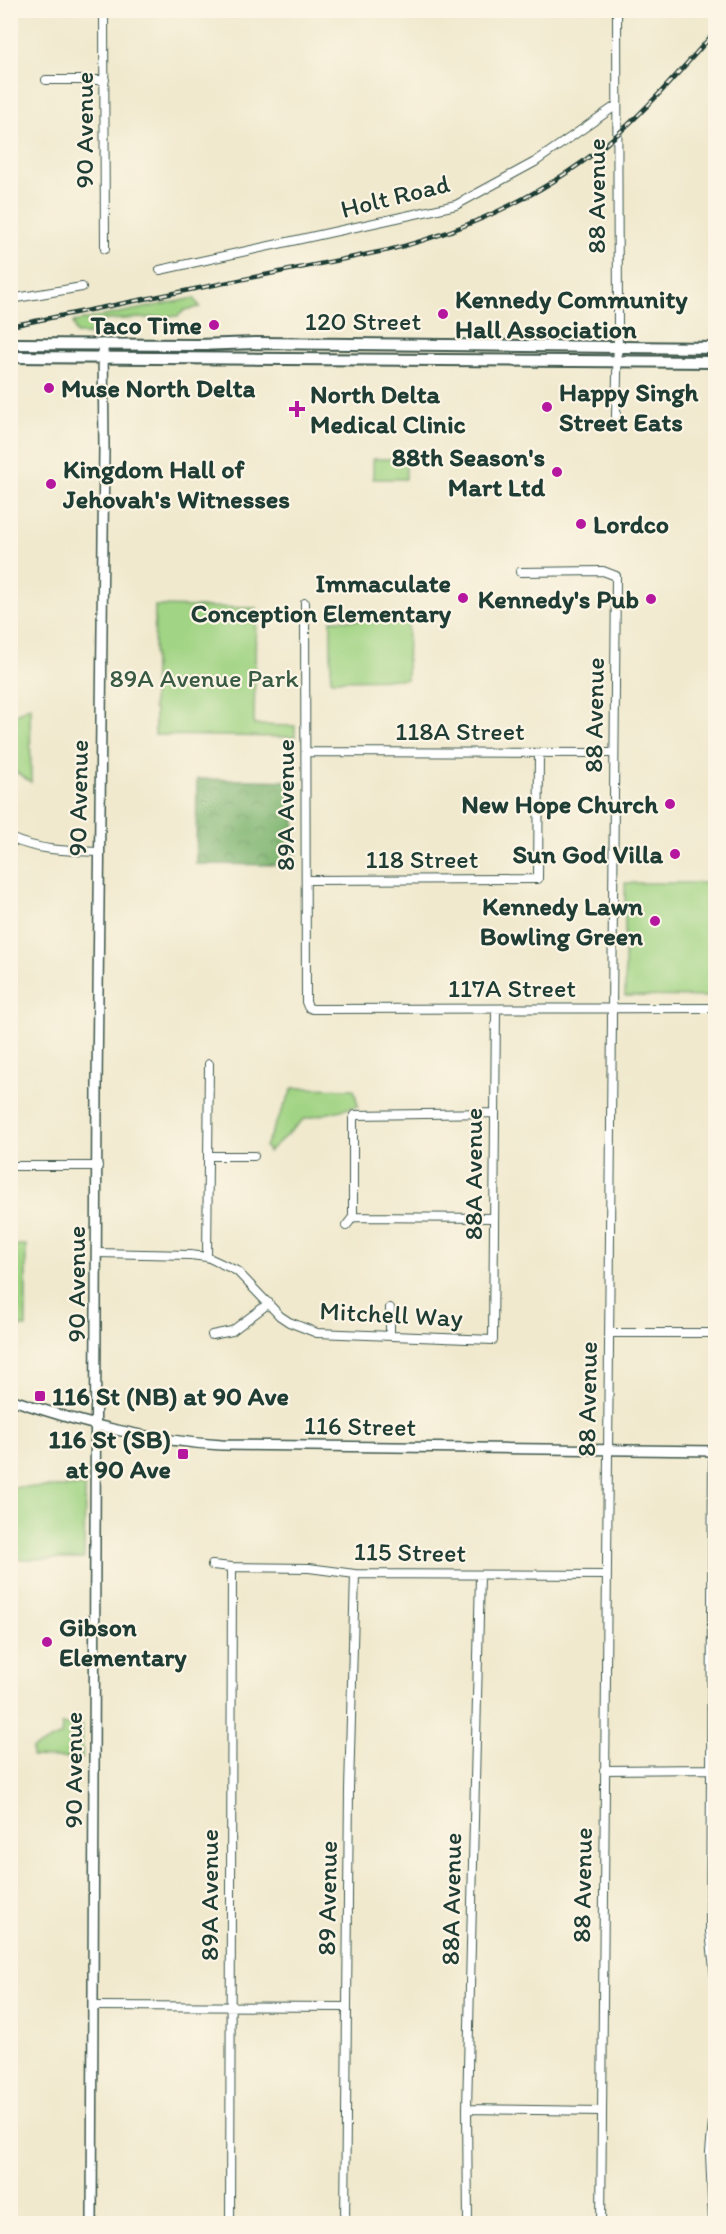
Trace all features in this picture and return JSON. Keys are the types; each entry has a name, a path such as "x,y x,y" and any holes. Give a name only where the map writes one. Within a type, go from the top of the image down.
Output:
{"main road":[{"name":"120 Street","path":"10,344 427,344 716,348"},
{"path":"352,360 369,353 422,354 427,344"},
{"name":"120 Street","path":"10,357 716,362"}],"street":[{"name":"90 Avenue","path":"104,10 105,249"},
{"name":"88 Avenue","path":"616,416 618,362 617,10"},
{"path":"45,80 105,80"},
{"name":"Holt Road","path":"160,270 456,205 535,162 616,105"},
{"path":"10,299 82,287"},
{"name":"90 Avenue","path":"92,2223 102,344"},
{"name":"88 Avenue","path":"520,572 603,571 616,576 601,2223"},
{"name":"89A Avenue","path":"305,603 306,1002 308,1007"},
{"name":"118A Street","path":"306,752 614,753"},
{"name":"118 Street","path":"307,880 538,879 539,753"},
{"path":"10,838 27,846 48,850 99,852"},
{"name":"117A Street","path":"308,1007 312,1009 716,1008"},
{"name":"88A Avenue","path":"493,1340 496,1009"},
{"path":"207,1257 209,1064"},
{"path":"346,1226 353,1217 353,1119 355,1115 494,1113"},
{"path":"208,1156 254,1156"},
{"path":"10,1166 98,1166"},
{"path":"353,1217 494,1218"},
{"name":"Mitchell Way","path":"97,1253 207,1257 237,1271 289,1322 308,1331 332,1335 493,1340"},
{"path":"212,1335 232,1331 269,1303"},
{"path":"390,1308 390,1336"},
{"path":"609,1333 716,1333"},
{"name":"116 Street","path":"10,1399 147,1438 184,1443 714,1451"},
{"path":"714,1451 710,1931 716,1988"},
{"name":"115 Street","path":"212,1565 309,1568 355,1574 607,1575"},
{"name":"89A Avenue","path":"230,2223 232,1567"},
{"name":"89 Avenue","path":"345,2223 346,2007 355,1574"},
{"name":"88A Avenue","path":"468,2223 467,2109 480,1575"},
{"path":"604,1770 710,1769"},
{"path":"93,2006 346,2007"},
{"path":"713,2223 710,2152 716,2092"},
{"path":"467,2109 601,2111"}],"green space":[{"path":"194,298 200,307 185,310 178,316 106,320 99,325 96,334 76,334 73,322"},
{"path":"373,459 406,459 406,479 373,479"},
{"name":"89A Avenue Park","path":"155,606 256,608 254,725 295,726 295,737 155,735 155,710 153,709"},
{"path":"331,620 408,621 407,679 331,680"},
{"path":"30,706 31,782 10,768 11,717"},
{"path":"197,779 295,781 295,865 196,864"},
{"path":"625,883 715,883 715,997 625,996"},
{"path":"293,1088 354,1089 358,1106 304,1119 268,1152 265,1146"},
{"path":"11,1245 26,1245 26,1327 11,1326"},
{"path":"11,1487 85,1487 84,1559 11,1559"},
{"path":"62,1725 82,1725 82,1759 32,1757 32,1749 61,1735"}],"railway":[{"path":"10,326 389,250 481,219 540,190 594,154 669,84 716,31"}],"place":[{"name":"Kennedy Community Hall Association","path":"443,314"},
{"name":"Taco Time","path":"214,325"},
{"name":"Muse North Delta","path":"49,388"},
{"name":"Happy Singh Street Eats","path":"547,407"},
{"name":"North Delta Medical Clinic","path":"297,409"},
{"name":"88th Season's Mart Ltd","path":"557,472"},
{"name":"Kingdom Hall of Jehovah's Witnesses","path":"51,484"},
{"name":"Lordco","path":"581,524"},
{"name":"Immaculate Conception Elementary","path":"463,598"},
{"name":"Kennedy's Pub","path":"651,599"},
{"name":"New Hope Church","path":"670,804"},
{"name":"Sun God Villa","path":"675,854"},
{"name":"Kennedy Lawn Bowling Green","path":"655,921"},
{"name":"116 St (NB) at 90 Ave","path":"40,1396"},
{"name":"116 St (SB) at 90 Ave","path":"183,1454"},
{"name":"Gibson Elementary","path":"47,1642"}]}
